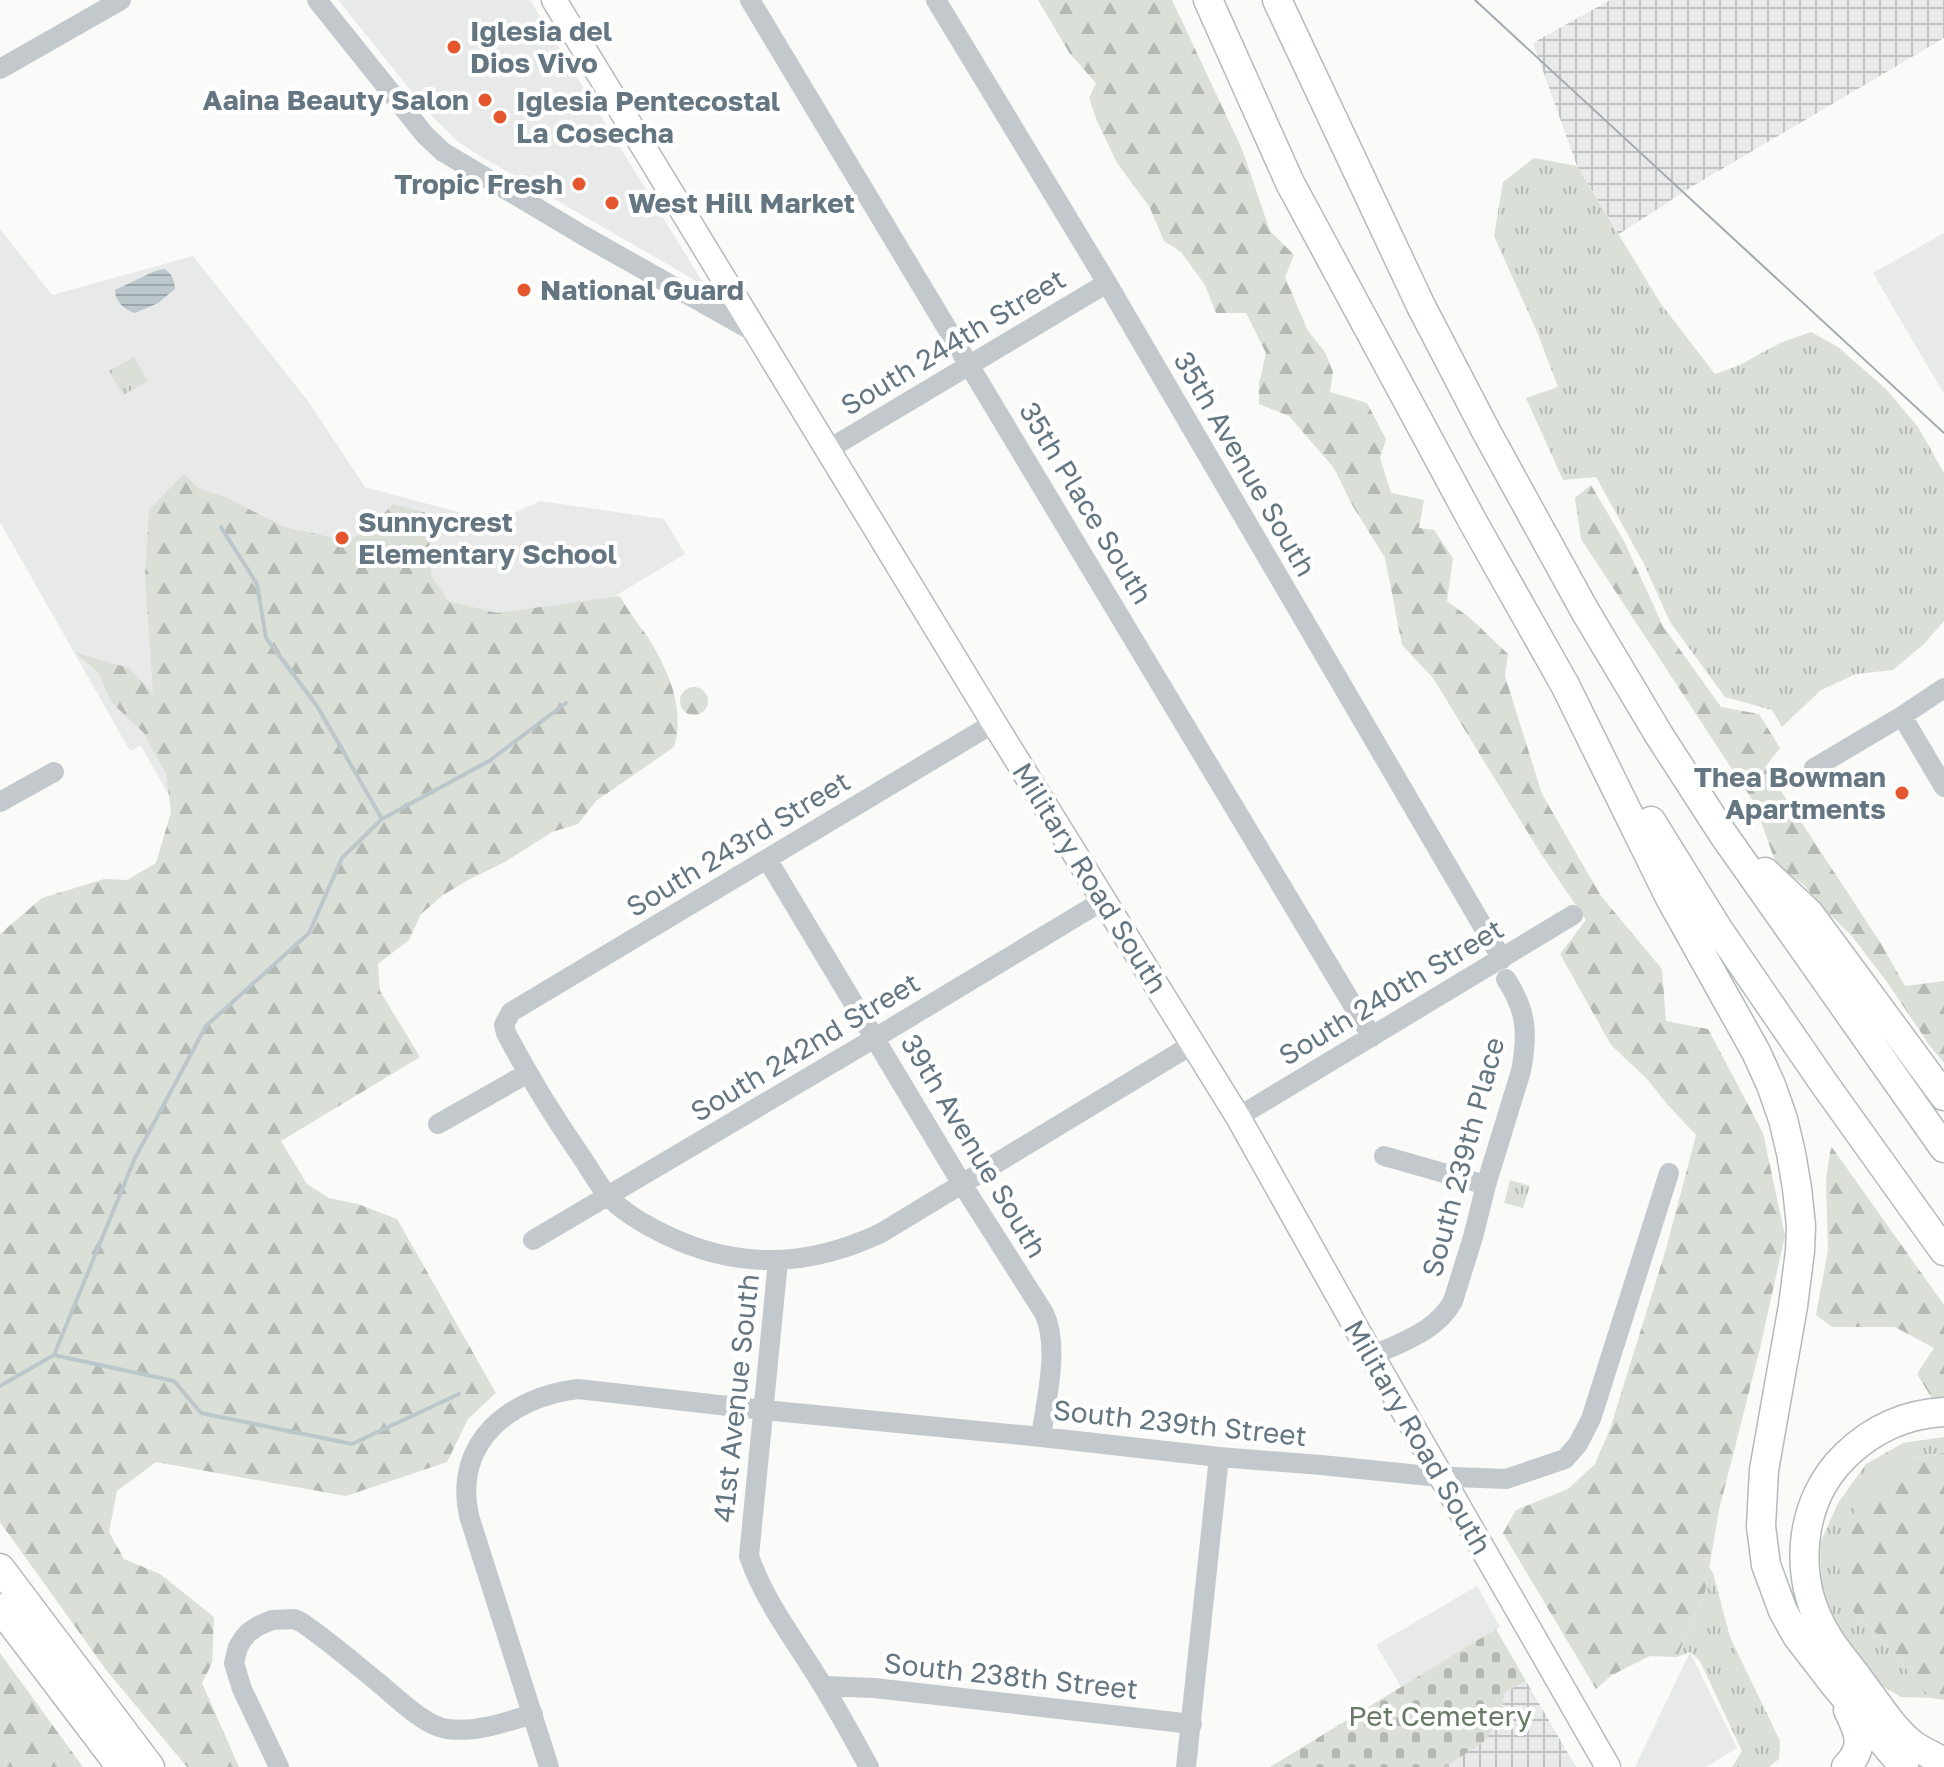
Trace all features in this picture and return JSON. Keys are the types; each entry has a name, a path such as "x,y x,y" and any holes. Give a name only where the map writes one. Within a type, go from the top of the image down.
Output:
{"highway":[{"path":"1208,0 1290,183 1565,685 1718,929 1944,1251"},
{"path":"1277,0 1421,306 1585,611 1723,834 1944,1148"},
{"path":"1565,685 1670,898 1756,1052 1783,1119 1801,1226 1791,1322 1766,1450 1762,1497 1766,1565 1783,1611 1797,1636 1904,1767"},
{"path":"1723,834 1809,913 1944,1096"},
{"path":"1944,1412 1910,1417 1891,1424 1847,1454 1827,1478 1816,1498 1804,1547 1810,1598 1826,1635 1889,1720 1912,1744 1944,1763"},
{"path":"0,1568 150,1767"},
{"path":"0,1608 121,1767"},
{"path":"1834,1684 1859,1734 1858,1751 1846,1767"},
{"path":"1923,1767 1944,1763"}],"main road":[{"name":"Military Road South","path":"554,0 1238,1117 1608,1767"}],"street":[{"path":"0,69 121,0"},
{"path":"317,0 425,135 443,152 756,333"},
{"name":"35th Place South","path":"750,0 1372,1037"},
{"name":"35th Avenue South","path":"936,0 1107,283 1504,969"},
{"name":"South 244th Street","path":"829,449 1107,283"},
{"path":"1814,768 1944,688"},
{"path":"1902,716 1944,787"},
{"name":"South 243rd Street","path":"511,1012 994,723"},
{"path":"0,802 54,772"},
{"name":"39th Avenue South","path":"767,859 1050,1325 1052,1357 1041,1437"},
{"name":"South 242nd Street","path":"533,1240 1104,900"},
{"name":"South 240th Street","path":"1238,1117 1372,1037 1504,969 1573,915"},
{"name":"South 239th Place","path":"1372,1356 1434,1325 1449,1310 1466,1264 1486,1185 1521,1071 1526,1039 1520,1005 1504,969"},
{"name":"41st Avenue South","path":"511,1012 504,1029 566,1136 608,1196 641,1222 700,1250 726,1257 778,1261 749,1556 774,1609 869,1767"},
{"path":"778,1261 824,1254 881,1233 1193,1044"},
{"path":"438,1124 528,1073"},
{"path":"1384,1156 1486,1185"},
{"name":"South 239th Street","path":"533,1714 466,1500 474,1451 491,1427 531,1400 555,1391 578,1389 1219,1457 1506,1479 1565,1459 1578,1444 1591,1419 1669,1173"},
{"path":"1186,1767 1219,1457"},
{"path":"279,1767 242,1689 234,1663 238,1647 248,1633 272,1620 294,1619 439,1727 476,1728 533,1714 549,1767"},
{"name":"South 238th Street","path":"823,1686 874,1688 1192,1724"}],"shaded area":[{"path":"338,0 530,0 705,286 457,141 428,112"},
{"path":"1610,0 1944,0 1944,38 1693,186 1619,234 1577,166 1533,43"},
{"name":"Sunnycrest Elementary School","path":"0,229 52,295 193,256 308,401 365,487 495,522 540,501 664,519 685,554 188,852 189,831 141,746 130,751 0,522"},
{"path":"1944,233 1944,394 1873,273"},
{"path":"165,269 175,289 158,303 135,313 119,302 115,290"},
{"path":"1477,1586 1500,1627 1401,1687 1376,1645"},
{"path":"1690,1652 1737,1748 1706,1767 1635,1767"},
{"path":"1526,1681 1576,1767 1445,1767 1485,1740 1500,1717 1505,1692"}],"green space":[{"path":"1038,0 1172,0 1242,149 1270,231 1294,255 1285,277 1308,331 1325,352 1333,372 1330,392 1367,403 1386,439 1380,458 1391,493 1424,500 1419,528 1434,530 1453,558 1447,601 1508,654 1505,676 1542,794 1601,896 1662,969 1666,1021 1708,1029 1763,1133 1785,1236 1719,1510 1705,1592 1677,1657 1650,1656 1612,1675 1596,1689 1503,1533 1516,1510 1568,1489 1595,1464 1610,1429 1666,1249 1696,1135 1648,1080 1611,1045 1560,954 1586,920 1541,854 1433,678 1402,645 1385,558 1351,503 1334,468 1289,416 1259,404 1259,384 1266,353 1246,313 1216,313 1205,285 1181,252 1164,241 1149,206 1117,163 1097,121 1089,98 1096,83 1070,54"},
{"path":"1534,158 1577,166 1661,304 1715,374 1811,332 1838,347 1886,389 1918,427 1944,473 1944,621 1924,644 1893,670 1856,674 1821,690 1782,727 1772,710 1725,697 1670,622 1644,564 1596,477 1563,480 1526,398 1558,387 1494,236 1503,182"},
{"path":"134,357 148,381 123,395 109,371"},
{"path":"184,474 198,488 225,497 284,527 349,541 373,525 393,504 448,519 430,541 431,575 448,601 497,613 620,596 663,664 673,691 678,719 674,747 596,801 578,824 552,832 505,862 468,880 443,895 421,914 409,940 378,964 380,991 420,1057 281,1141 307,1184 329,1198 358,1204 397,1219 496,1393 468,1419 447,1462 346,1496 156,1462 117,1491 109,1532 124,1559 160,1574 214,1617 212,1663 202,1683 239,1767 187,1767 107,1671 0,1522 0,934 42,898 104,879 127,880 156,863 171,812 166,773 143,732 111,702 99,673 74,652 129,668 153,693 145,577 149,510"},
{"path":"1591,485 1624,541 1663,626 1721,707 1759,714 1780,748 1765,767 1880,942 1905,986 1944,981 1944,1063 1851,935 1804,885 1776,864 1755,804 1581,539 1575,498"},
{"path":"694,687 704,691 708,701 704,711 694,715 684,711 680,701 684,691"},
{"path":"1831,1146 1944,1305 1944,1406 1936,1405 1917,1374 1934,1348 1895,1327 1832,1327 1816,1315 1828,1250 1826,1180"},
{"path":"1510,1180 1530,1186 1523,1208 1504,1203"},
{"path":"1944,1437 1944,1453 1910,1458 1845,1604 1878,1635 1931,1698 1901,1697 1861,1673 1821,1594 1820,1543 1838,1503 1866,1464 1903,1443"},
{"path":"1944,1453 1944,1700 1931,1698 1878,1635 1845,1604 1839,1566 1856,1506 1910,1458"},
{"path":"1709,1567 1730,1637 1780,1741 1779,1759 1769,1767 1730,1767 1742,1751 1700,1661 1690,1652 1677,1657 1705,1592"},
{"name":"Pet Cemetery","path":"1496,1629 1526,1681 1505,1692 1500,1717 1485,1741 1445,1767 1270,1767"},
{"path":"0,1653 83,1767 0,1767"}],"waterway":[{"path":"221,527 257,584 266,638 317,706 382,819"},
{"path":"0,1386 54,1355 135,1158 206,1026 309,933 342,858 382,819 489,761 566,703"},
{"path":"54,1355 174,1381 201,1413 352,1444 459,1394"}],"tram line":[{"path":"1475,0 1944,433"}],"place":[{"name":"Iglesia del Dios Vivo","path":"454,47"},
{"name":"Aaina Beauty Salon","path":"485,100"},
{"name":"Iglesia Pentecostal La Cosecha","path":"500,117"},
{"name":"Tropic Fresh","path":"579,184"},
{"name":"West Hill Market","path":"612,203"},
{"name":"National Guard","path":"524,290"},
{"name":"Sunnycrest Elementary School","path":"342,538"},
{"name":"Thea Bowman Apartments","path":"1902,793"}]}
